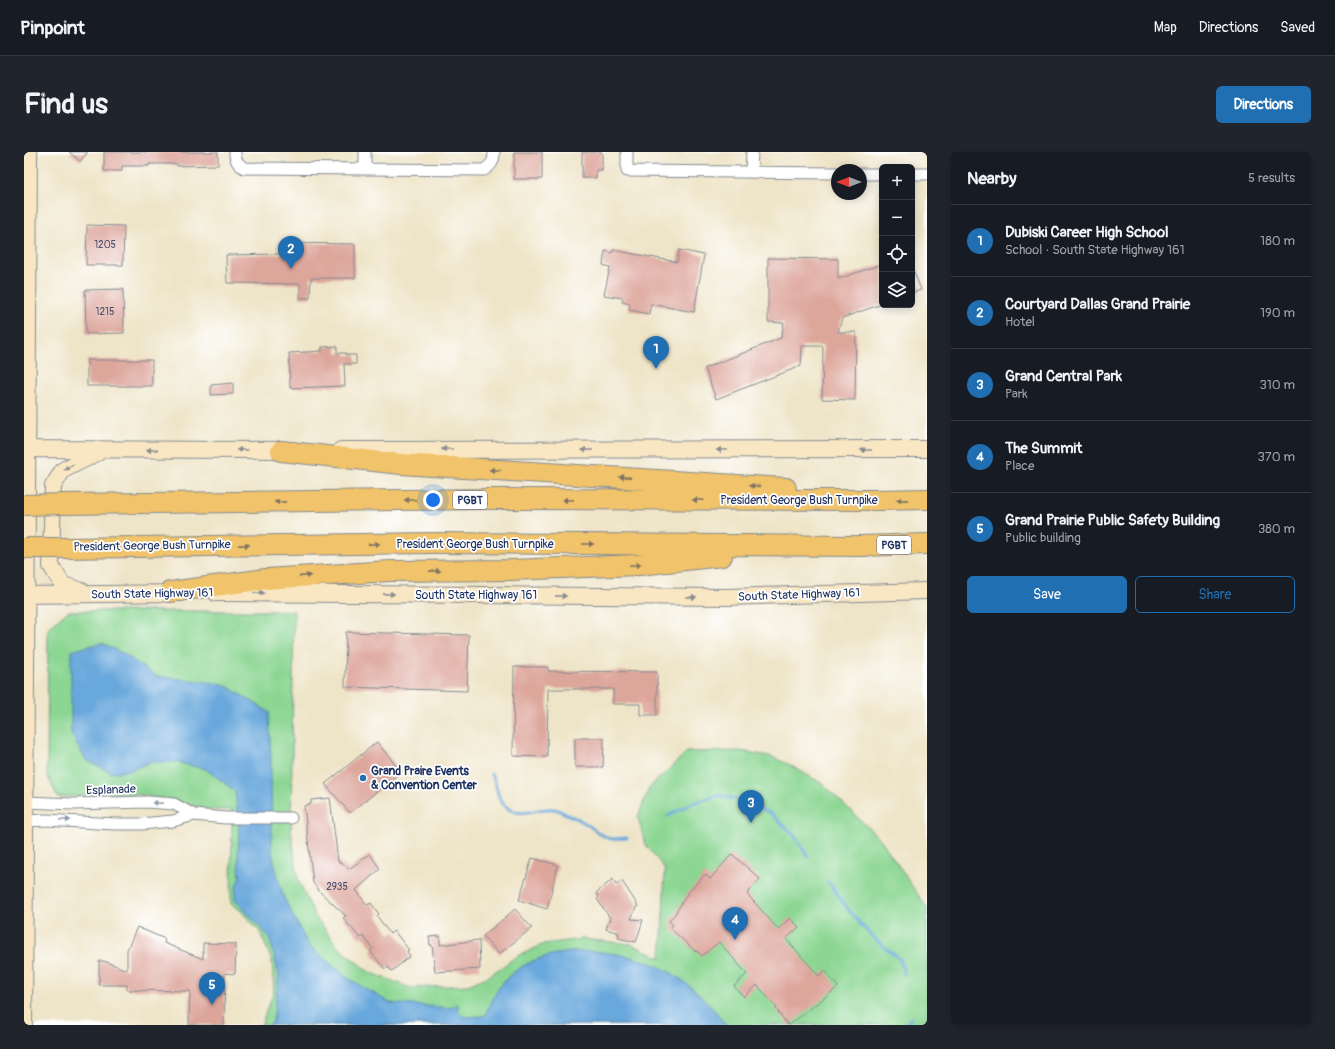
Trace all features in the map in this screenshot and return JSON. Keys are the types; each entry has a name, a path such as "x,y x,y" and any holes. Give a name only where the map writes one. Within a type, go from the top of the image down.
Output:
{"highway":[{"path":"281,450 409,464 802,489 877,500"},
{"name":"President George Bush Turnpike","path":"24,505 490,499 927,499"},
{"name":"President George Bush Turnpike","path":"24,548 434,543 860,546 927,544"},
{"path":"170,592 266,579 390,572 510,570 639,565 727,556 860,546"}],"main road":[{"path":"24,1025 26,449 29,152"},
{"path":"26,449 927,449"},
{"path":"90,594 63,585 51,566 53,486 63,470 104,450"},
{"name":"South State Highway 161","path":"26,595 170,592 726,597 927,591"}],"street":[{"path":"235,152 235,159 244,168 484,170 490,166 494,160 494,152"},
{"path":"365,152 365,169"},
{"path":"627,152 627,171 831,173"},
{"path":"751,172 752,152"},
{"path":"867,174 879,174"},
{"path":"915,174 927,174"},
{"name":"Esplanade","path":"25,802 73,804 147,802 174,804 194,815"},
{"name":"Esplanade","path":"25,821 52,820 141,824 173,821 194,815 226,818 290,818"}],"green space":[{"path":"68,611 294,611 291,829 298,880 315,916 338,947 369,972 411,988 468,985 489,976 516,957 544,944 583,939 631,944 661,958 665,869 645,844 638,817 649,788 687,752 740,751 769,756 788,764 823,784 881,840 927,908 927,1025 261,1025 274,991 272,961 260,932 240,910 231,904 232,810 210,810 172,800 135,794 101,793 58,798 47,775 48,629"}],"water":[{"path":"102,643 126,655 155,676 223,684 269,712 272,853 283,896 308,945 346,977 390,1003 450,1008 458,1004 458,1011 464,1017 485,1016 499,987 522,966 541,958 563,953 585,951 607,953 650,963 668,971 685,982 700,995 726,1025 270,1025 273,1021 279,975 269,937 235,900 236,887 240,877 238,856 239,828 235,791 206,769 176,762 150,762 131,770 112,773 86,760 71,734 71,651"}],"building":[{"path":"69,152 88,152 80,161"},
{"path":"104,152 218,152 218,165 177,166 177,164 149,164 149,166 122,166 122,171 104,171"},
{"path":"514,152 542,152 542,179 514,179"},
{"path":"582,152 602,152 602,170 596,170 596,178 582,178"},
{"path":"87,225 124,226 123,265 86,265"},
{"path":"281,243 355,244 355,278 311,278 310,298 300,298 300,284 227,283 226,255 281,254"},
{"path":"613,250 677,262 679,250 704,255 694,312 651,304 649,314 629,310 630,304 622,302 623,298 604,295 610,267 603,265 605,251 612,253"},
{"path":"768,258 838,259 838,279 879,265 879,305 842,318 838,332 856,332 855,400 822,399 823,346 802,346 801,366 716,399 705,368 781,338 784,323 768,322"},
{"path":"915,274 921,290 915,292"},
{"path":"123,289 124,333 86,334 85,290"},
{"path":"337,346 337,353 356,355 356,364 344,364 345,386 290,388 289,353 322,351 322,347"},
{"path":"87,360 152,360 152,386 87,386"},
{"path":"233,383 233,394 211,395 211,385"},
{"path":"346,632 469,635 467,691 345,687"},
{"path":"514,667 548,667 548,671 657,672 657,715 640,715 640,704 613,704 613,689 548,689 547,757 513,756"},
{"path":"575,738 604,738 603,767 575,767"},
{"name":"Grand Praire Events & Convention Center","path":"377,742 401,772 350,813 325,784"},
{"path":"330,798 338,861 349,869 370,854 380,869 356,890 367,905 371,903 379,914 377,916 390,934 394,931 409,950 407,951 410,956 392,971 388,967 385,969 370,951 373,949 363,936 360,938 343,918 346,916 320,892 313,883 304,806 311,804 311,800"},
{"path":"732,854 760,879 747,894 778,929 790,918 799,927 786,939 819,976 825,970 838,987 789,1025 776,1009 777,1008 757,985 744,997 734,986 747,974 719,942 702,956 670,928 673,925 669,921 687,894 705,874 710,879"},
{"path":"532,858 558,865 547,909 519,900"},
{"path":"613,879 616,885 622,881 638,906 636,907 631,919 643,920 636,942 618,938 619,933 606,929 610,918 597,899 599,897 596,893"},
{"path":"515,909 532,928 499,954 483,936"},
{"path":"137,927 165,939 164,943 203,959 203,943 236,944 235,974 225,973 224,1025 189,1025 190,991 127,990 127,985 99,985 99,961 104,961 127,970 127,950"},
{"path":"440,936 440,945 479,940 480,969 435,972 432,945 430,945 429,937"}],"waterway":[{"path":"491,774 500,800 512,811 524,813 542,809 554,809 585,823 608,838 627,838"},
{"path":"668,816 690,804 718,795 744,801 770,813 794,835 808,857"},
{"path":"828,881 860,924 889,951 900,959 904,974"},
{"path":"905,1025 911,1018"}],"place":[{"name":"Courtyard Dallas Grand Prairie","path":"291,269"},
{"name":"Dubiski Career High School","path":"656,369"},
{"name":"Grand Praire Events & Convention Center","path":"363,778"},
{"name":"Grand Central Park","path":"751,823"},
{"name":"The Summit","path":"735,940"},
{"name":"Grand Prairie Public Safety Building","path":"212,1005"}]}
